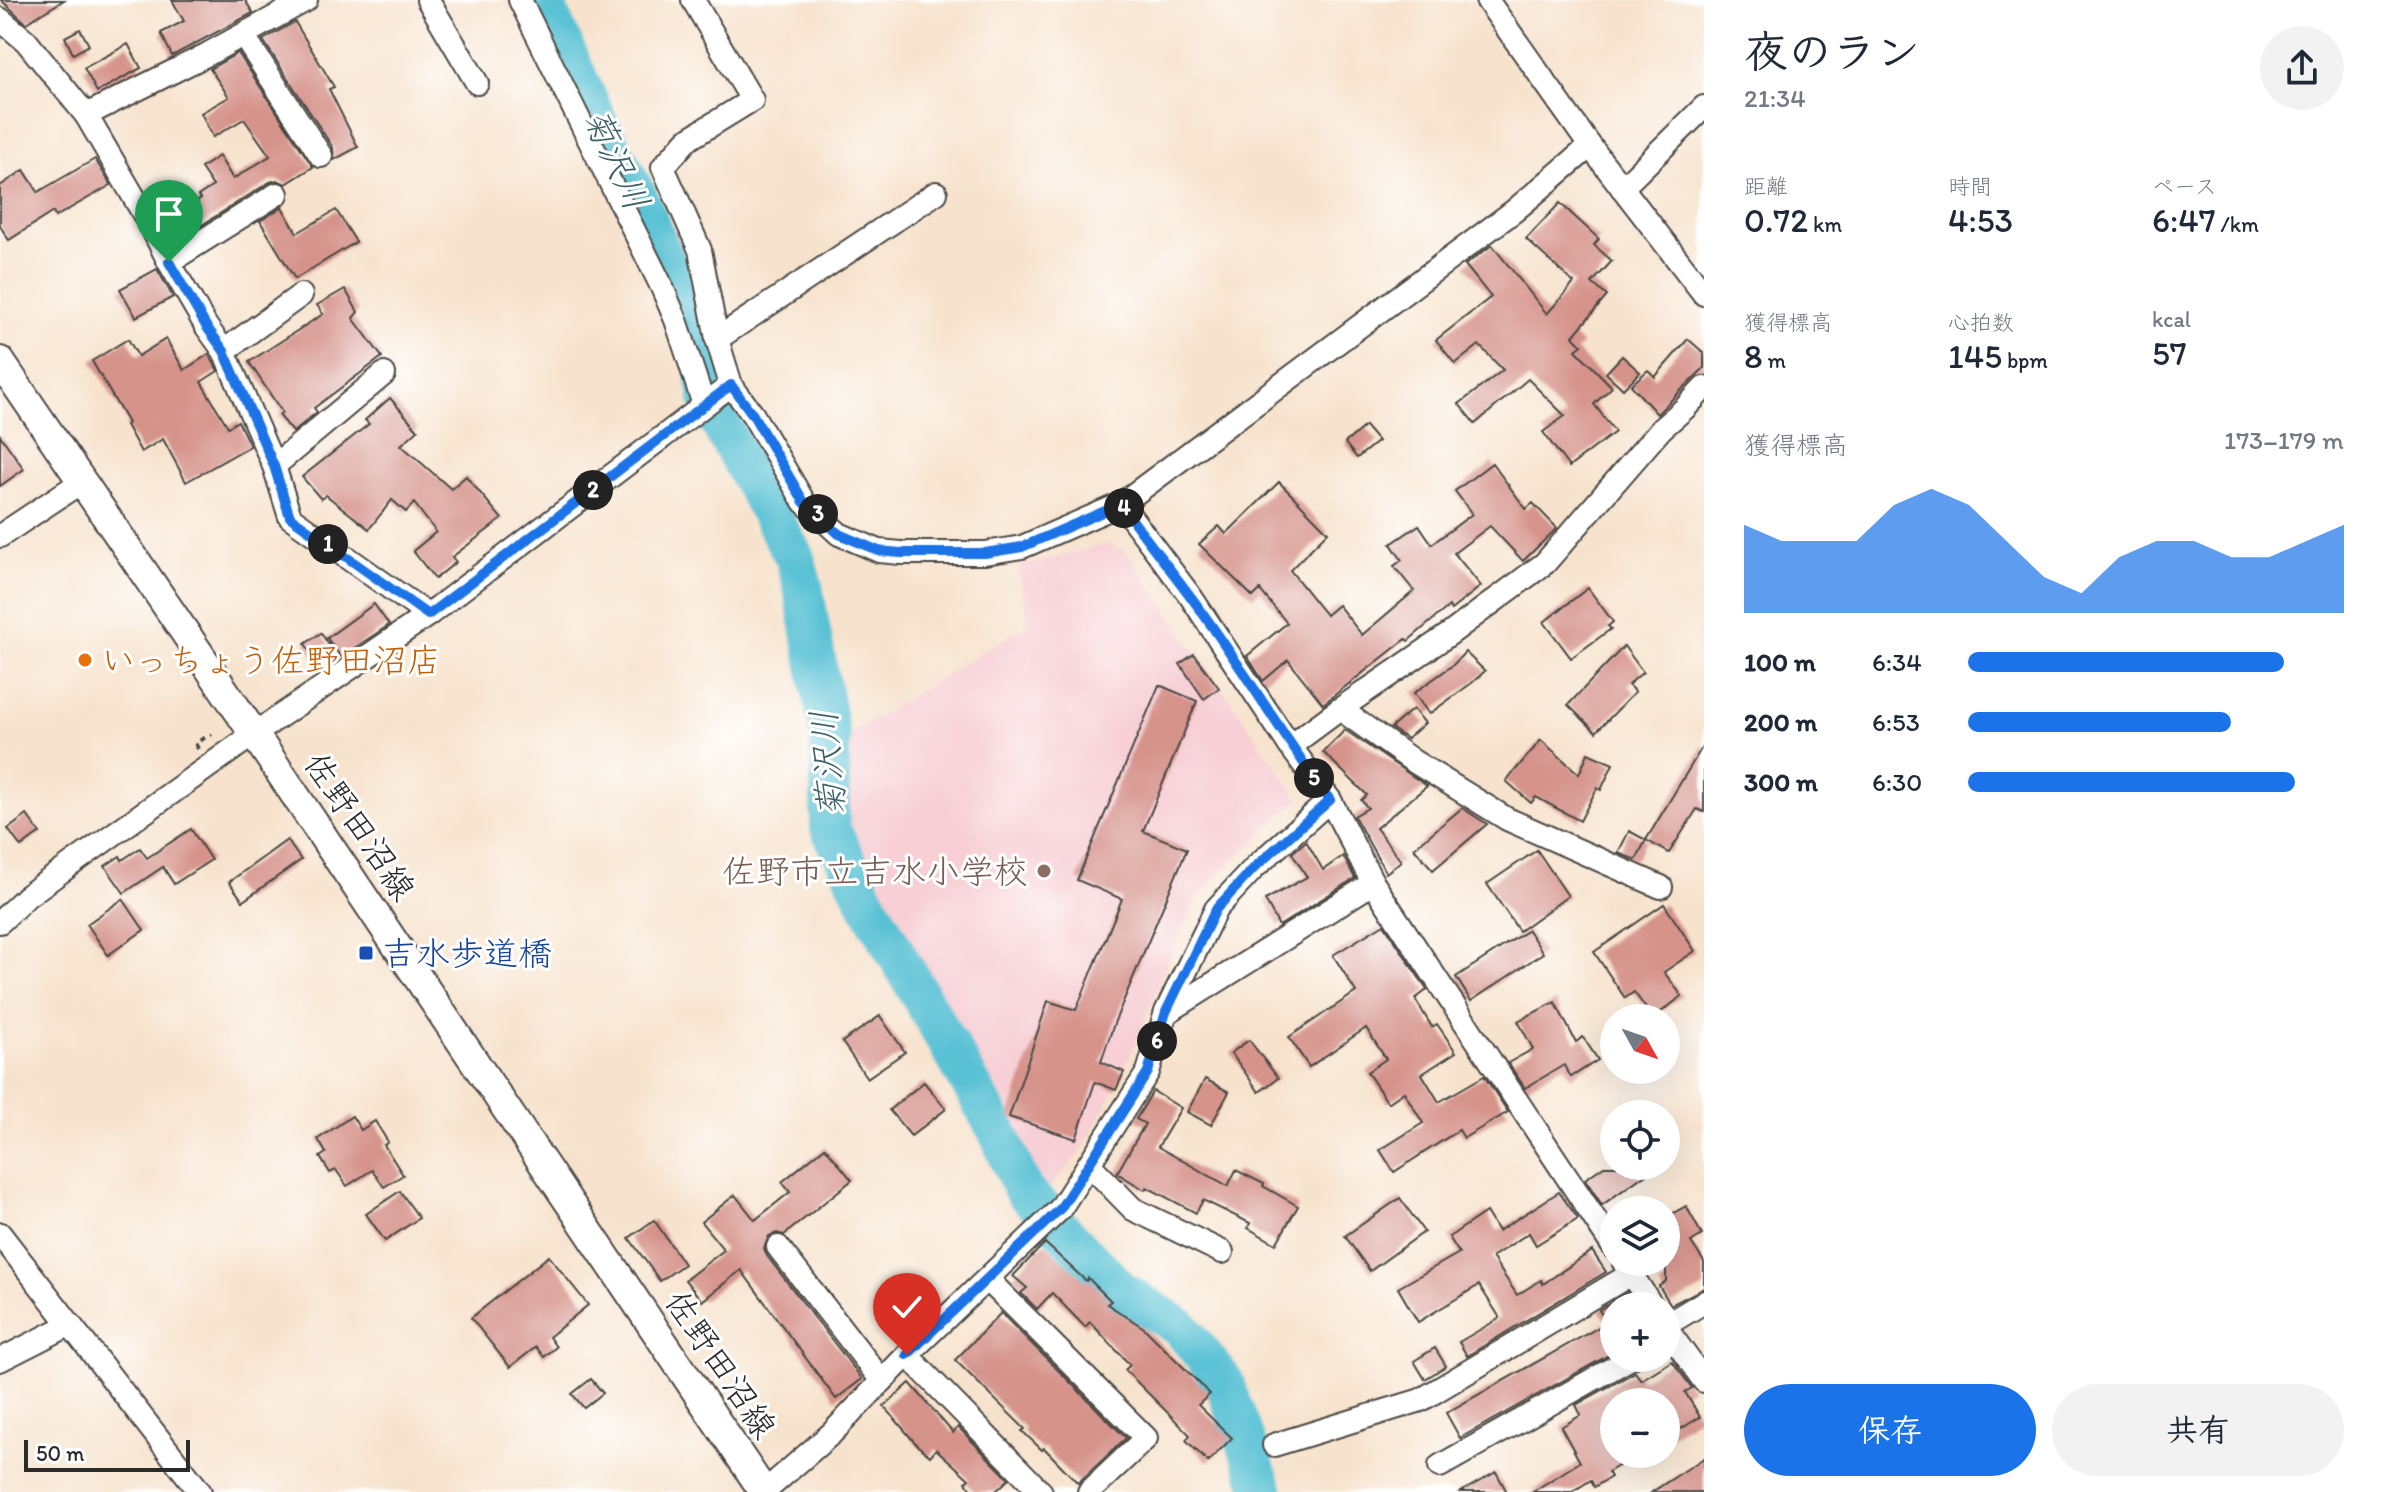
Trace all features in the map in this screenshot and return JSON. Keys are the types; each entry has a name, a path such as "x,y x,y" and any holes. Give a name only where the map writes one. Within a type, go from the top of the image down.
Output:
{"main road":[{"name":"佐野田沼線","path":"0,361 764,1492"}],"street":[{"path":"86,115 306,0"},
{"path":"428,0 477,83"},
{"path":"520,0 661,285 704,405"},
{"path":"693,0 752,100 687,140 663,167 700,250 717,339 731,385 753,415 804,502 839,534 879,551 985,553 1022,547 1121,504 1514,211 1590,146"},
{"path":"1487,0 1590,146 1704,294"},
{"path":"0,19 26,41 86,115 206,326 224,351 274,466 290,517 428,615"},
{"path":"243,35 321,156"},
{"path":"1622,188 1704,107"},
{"path":"717,339 936,193"},
{"path":"169,262 277,194"},
{"path":"224,351 301,295"},
{"path":"274,466 384,374"},
{"path":"0,922 27,896 428,615 731,385"},
{"path":"1290,746 1545,563 1661,429 1704,388"},
{"path":"0,536 81,482"},
{"path":"1121,504 1166,568 1191,597 1290,746 1330,800 1373,883 1600,1227"},
{"path":"1340,709 1413,761 1507,819 1661,887"},
{"path":"764,1492 832,1433 907,1355 1060,1209 1148,1072 1166,1012 1216,909 1255,867 1330,800"},
{"path":"1166,1012 1373,883"},
{"path":"1089,1164 1133,1209 1222,1252"},
{"path":"0,1234 200,1492"},
{"path":"778,1247 882,1381"},
{"path":"1274,1445 1421,1400 1615,1276"},
{"path":"988,1280 1146,1438 1093,1490"},
{"path":"1680,1321 1704,1302"},
{"path":"0,1360 69,1325"},
{"path":"1680,1349 1704,1381"},
{"path":"907,1355 1041,1492"},
{"path":"1440,1466 1606,1372"}],"shaded area":[{"name":"佐野市立吉水小学校","path":"1106,543 1126,551 1299,799 1198,897 1105,1108 1080,1153 1043,1196 869,882 849,820 843,738 1028,624 1018,565 1064,556"}],"building":[{"path":"1,0 64,0 26,23"},
{"path":"172,0 245,0 253,13 172,56 161,33 184,21"},
{"path":"295,22 334,87 329,89 358,147 334,160 333,148 263,40"},
{"path":"80,29 89,45 73,54 65,37"},
{"path":"128,44 141,68 97,92 84,68"},
{"path":"238,53 313,167 286,184 277,180 270,182 178,240 166,221 201,199 198,196 213,186 201,168 219,156 233,179 270,156 244,119 213,137 201,113 229,97 210,69"},
{"path":"95,159 111,185 55,217 53,212 9,240 0,226 0,186 24,170 38,192"},
{"path":"1560,203 1599,239 1594,245 1612,261 1592,283 1607,296 1573,336 1582,345 1576,350 1612,387 1594,404 1615,432 1569,467 1543,432 1565,416 1528,379 1475,424 1459,404 1503,370 1479,345 1455,364 1436,340 1491,297 1465,265 1492,245 1547,314 1574,283 1526,239"},
{"path":"282,207 297,233 336,210 356,242 295,279 260,221"},
{"path":"157,269 173,297 136,317 120,289"},
{"path":"345,289 358,312 353,318 382,357 314,408 317,412 293,432 279,415 282,412 249,362 323,314 317,305"},
{"path":"128,339 138,356 166,339 184,370 209,354 218,371 201,382 228,427 238,421 250,446 186,482 163,439 141,452 92,361"},
{"path":"1688,339 1704,353 1704,368 1657,414 1631,385 1648,370 1655,377"},
{"path":"1622,356 1640,372 1623,389 1606,373"},
{"path":"390,398 418,430 401,445 451,489 466,476 502,519 452,557 456,562 435,579 413,551 436,532 414,503 406,512 392,500 369,529 326,495 321,499 302,477 369,424 365,420"},
{"path":"1365,426 1378,441 1357,458 1345,443"},
{"path":"0,435 24,469 0,486"},
{"path":"1492,463 1526,509 1533,503 1557,528 1523,561 1490,526 1454,553 1481,586 1451,610 1449,606 1408,641 1406,639 1323,704 1288,660 1263,681 1247,656 1287,623 1260,590 1253,597 1199,544 1219,526 1226,534 1279,482 1328,532 1290,570 1326,615 1338,605 1362,635 1414,591 1394,566 1402,560 1391,544 1419,525 1432,544 1472,514 1455,491"},
{"path":"1588,588 1613,622 1608,626 1611,629 1571,658 1544,622"},
{"path":"374,604 389,625 341,657 327,638"},
{"path":"321,633 331,648 315,658 305,644"},
{"path":"1624,646 1643,672 1628,685 1635,692 1596,732 1568,705"},
{"path":"1465,652 1485,671 1429,714 1414,693 1453,665"},
{"path":"1194,654 1219,688 1204,699 1180,664"},
{"path":"1159,685 1197,701 1143,831 1187,849 1101,1062 1124,1072 1116,1090 1095,1082 1076,1139 1009,1117 1048,1001 1076,1010 1122,899 1077,880"},
{"path":"1413,709 1425,723 1407,739 1391,728"},
{"path":"1345,730 1427,786 1376,828 1401,861 1386,873 1354,816 1368,808 1361,800 1367,795 1323,752"},
{"path":"1541,740 1579,774 1588,753 1613,764 1601,790 1597,788 1580,821 1536,797 1531,803 1506,781"},
{"path":"1704,744 1704,812 1697,809 1669,853 1646,840"},
{"path":"1462,808 1487,824 1433,870 1414,848"},
{"path":"27,815 40,833 21,847 8,829"},
{"path":"191,829 211,860 174,884 163,867 124,893 105,866 120,856 122,860 140,848 147,858"},
{"path":"1629,831 1646,840 1636,860 1618,853"},
{"path":"287,840 301,860 243,901 229,882"},
{"path":"1306,841 1323,870 1343,856 1355,878 1279,926 1265,900 1307,877 1292,853"},
{"path":"1537,850 1568,896 1519,931 1487,884"},
{"path":"123,899 144,930 108,955 87,924"},
{"path":"1664,904 1695,951 1664,972 1682,996 1671,1004 1643,1004 1634,992 1625,998 1594,952"},
{"path":"1384,924 1427,990 1415,999 1432,1027 1437,1024 1456,1052 1422,1074 1439,1102 1484,1076 1508,1112 1464,1138 1459,1130 1394,1172 1380,1150 1423,1123 1404,1092 1388,1103 1367,1072 1386,1059 1366,1028 1309,1067 1289,1037 1356,992 1333,955"},
{"path":"1528,930 1543,953 1471,1001 1456,977"},
{"path":"1555,1002 1576,1042 1583,1037 1598,1060 1571,1077 1564,1065 1525,1088 1508,1063 1533,1049 1518,1021"},
{"path":"880,1016 905,1052 867,1078 842,1042"},
{"path":"1249,1040 1278,1078 1259,1092 1231,1053"},
{"path":"1205,1079 1229,1092 1211,1125 1187,1112"},
{"path":"924,1082 946,1109 911,1136 889,1110"},
{"path":"1153,1091 1181,1108 1158,1147 1228,1186 1236,1170 1298,1206 1276,1244 1248,1228 1250,1223 1203,1200 1196,1213 1147,1187 1145,1190 1117,1173 1145,1124 1136,1119"},
{"path":"352,1116 361,1130 375,1121 388,1142 384,1145 403,1175 384,1187 372,1170 347,1186 336,1170 330,1173 320,1157 326,1153 318,1139"},
{"path":"825,1147 852,1180 784,1235 777,1233 769,1236 764,1248 862,1379 836,1399 741,1270 702,1301 685,1280 724,1250 701,1222 735,1195 755,1220 790,1192 782,1182"},
{"path":"1600,1169 1600,1180 1637,1180 1615,1196 1600,1196 1600,1202 1585,1179"},
{"path":"400,1191 419,1218 385,1241 366,1214"},
{"path":"1559,1192 1578,1219 1536,1245 1529,1233 1492,1257 1517,1295 1541,1280 1543,1284 1592,1251 1600,1263 1600,1276 1467,1356 1459,1342 1500,1318 1479,1285 1418,1322 1398,1288 1459,1253 1449,1237 1486,1212 1498,1231"},
{"path":"1400,1198 1424,1232 1370,1271 1345,1236"},
{"path":"1686,1206 1702,1235 1691,1242 1704,1262 1704,1288 1680,1300 1680,1292 1663,1292 1659,1286 1666,1281 1666,1276 1680,1276 1680,1209"},
{"path":"654,1220 684,1264 660,1281 629,1238"},
{"path":"1045,1243 1086,1281 1088,1278 1111,1301 1107,1304 1144,1328 1210,1394 1198,1405 1232,1438 1208,1462 1186,1440 1190,1435 1125,1370 1130,1365 1090,1322 1085,1327 1052,1293 1037,1309 1021,1293 1027,1288 1013,1276"},
{"path":"549,1256 588,1305 549,1337 556,1347 544,1357 536,1347 510,1367 471,1318"},
{"path":"1001,1313 1126,1438 1078,1483 1044,1448 1042,1450 1022,1431 1025,1429 955,1360"},
{"path":"1600,1326 1600,1360 1460,1438 1446,1413"},
{"path":"1435,1348 1446,1366 1425,1379 1414,1361"},
{"path":"1635,1372 1641,1380 1654,1372 1680,1372 1692,1388 1685,1392 1700,1417 1680,1429 1680,1388 1606,1388"},
{"path":"591,1379 603,1393 584,1408 572,1394"},
{"path":"910,1383 953,1433 958,1427 1009,1479 995,1492 974,1492 966,1482 969,1479 936,1449 930,1456 917,1445 884,1406"},
{"path":"1600,1392 1600,1468 1615,1468 1608,1472 1611,1477 1594,1487 1591,1480 1572,1492 1532,1492 1580,1462 1561,1427 1581,1415 1576,1405"},
{"path":"1704,1458 1704,1492 1652,1492"},
{"path":"1496,1472 1507,1492 1461,1492"}],"waterway":[{"name":"菊沢川","path":"543,0 597,121 637,195 676,286 702,359 711,407 795,558 830,737 830,828 869,906 997,1130 1023,1190 1122,1291 1181,1328 1224,1382 1264,1492"}],"place":[{"name":"いっちょう佐野田沼店","path":"85,660"},
{"name":"佐野市立吉水小学校","path":"1044,871"},
{"name":"吉水歩道橋","path":"366,953"}],"route":[{"path":"169,262 224,351 274,466 290,517 428,615 731,385 753,415 804,502 839,534 879,551 985,553 1022,547 1121,504 1166,568 1191,597 1290,746 1330,800 1255,867 1216,909 1166,1012 1148,1072 1060,1209 907,1355"}]}
